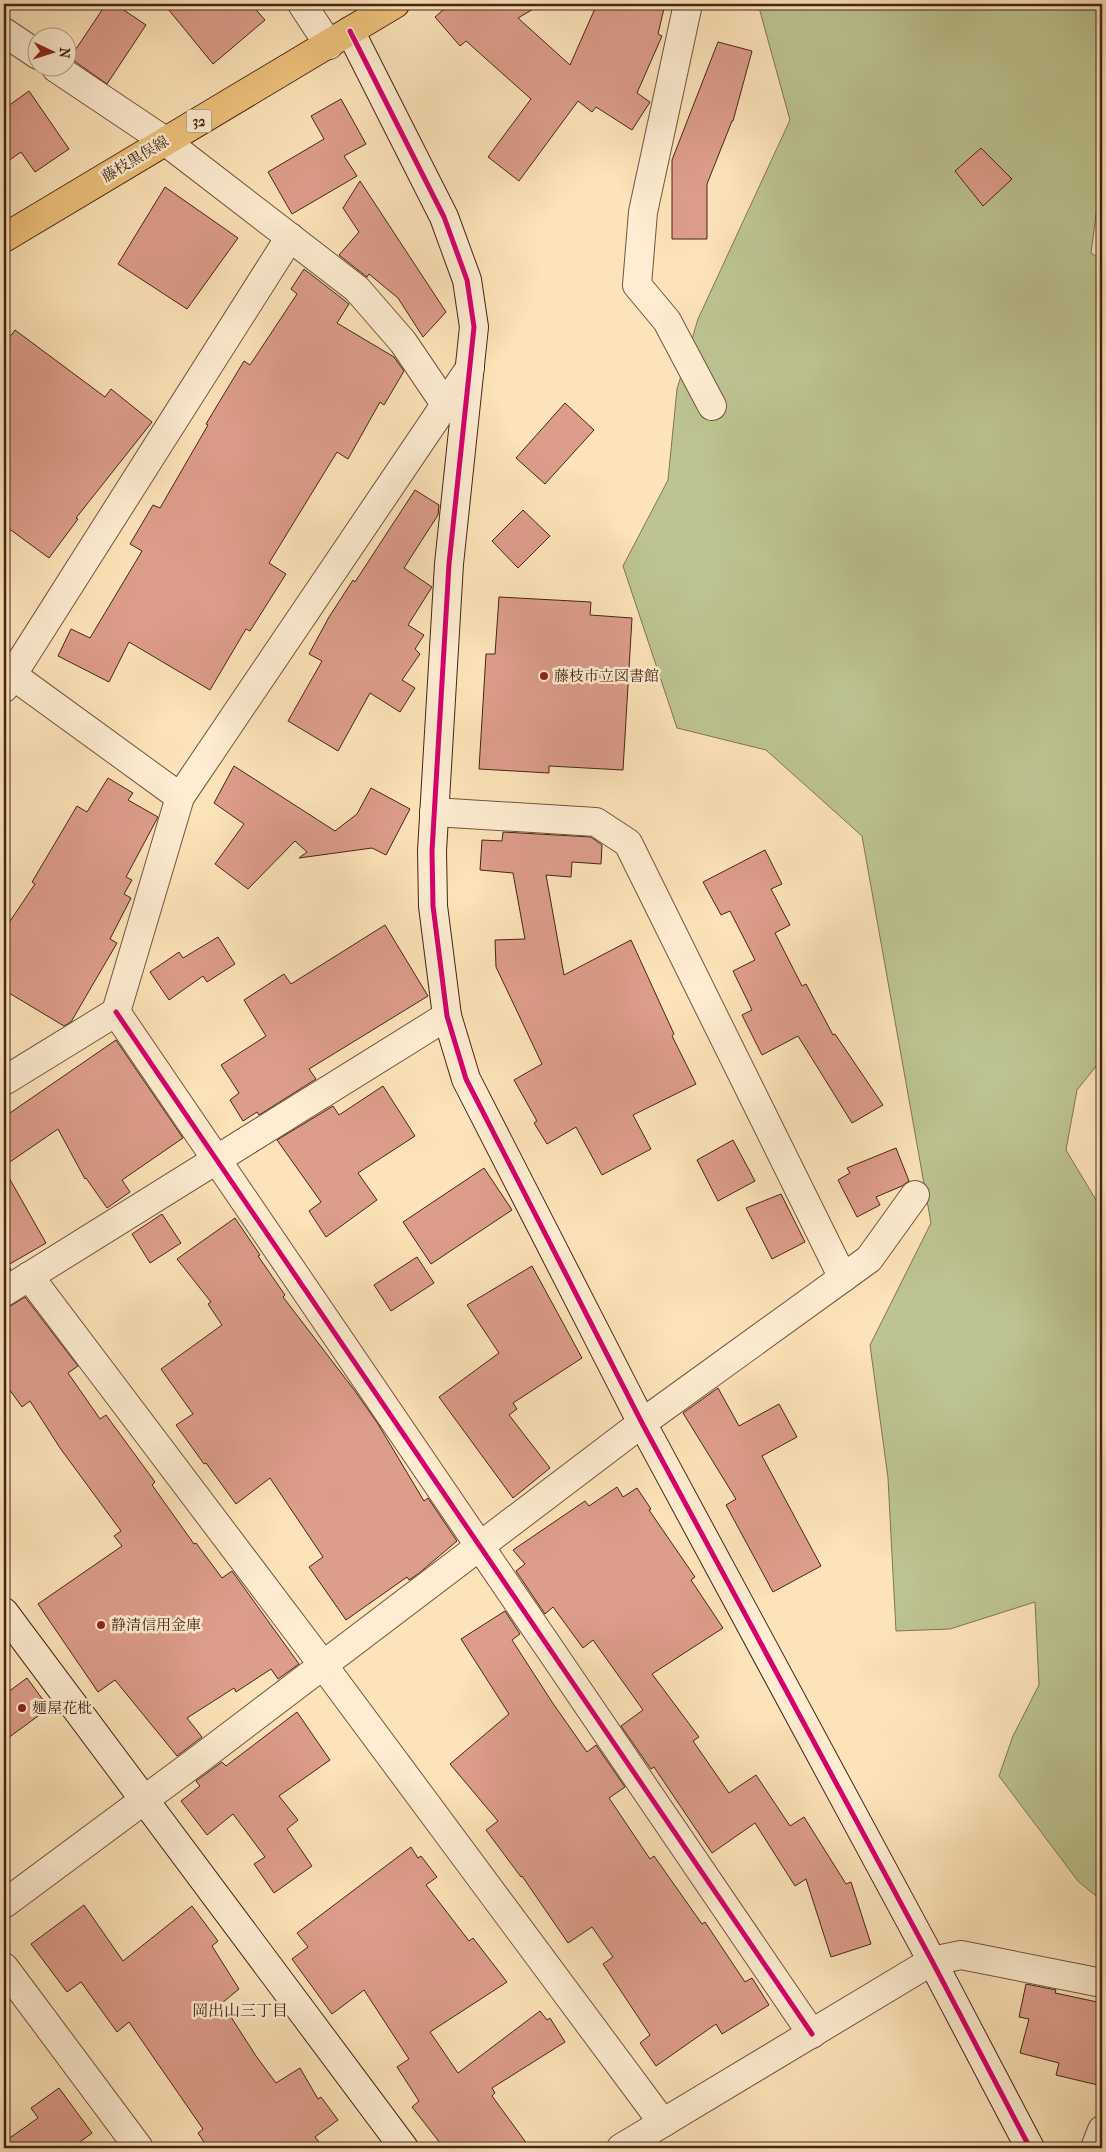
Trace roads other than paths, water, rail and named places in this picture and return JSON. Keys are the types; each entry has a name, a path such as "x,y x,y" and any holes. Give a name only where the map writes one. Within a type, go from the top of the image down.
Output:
{"main road":[{"name":"藤枝黒俣線","path":"4,238 395,4"}],"street":[{"path":"302,4 339,38 444,217 468,280 474,328 449,564 432,851 433,906 447,1016 466,1079 642,1423 932,1961 1030,2148"},
{"path":"688,4 643,212 637,286 667,321 712,406"},
{"path":"4,32 28,48"},
{"path":"71,78 165,141 357,289 403,342 445,404"},
{"path":"180,797 7,677 290,237"},
{"path":"4,1080 116,1012 180,797 470,368"},
{"path":"434,812 596,822 628,843 843,1278"},
{"path":"116,1012 812,2034"},
{"path":"4,1292 447,1016"},
{"path":"4,1904 642,1423 869,1259 915,1195"},
{"path":"29,1276 323,1665 663,2123"},
{"path":"4,1612 404,2148"},
{"path":"621,2148 932,1961 961,1954 1102,1983"},
{"path":"4,1967 139,2148"},
{"path":"1095,2148 1102,2130"}],"place":[{"name":"藤枝市立図書館","path":"544,676"},
{"name":"静清信用金庫","path":"101,1625"},
{"name":"麺屋花枇","path":"22,1708"}],"district":[{"name":"岡出山三丁目","path":"240,2010"}]}
